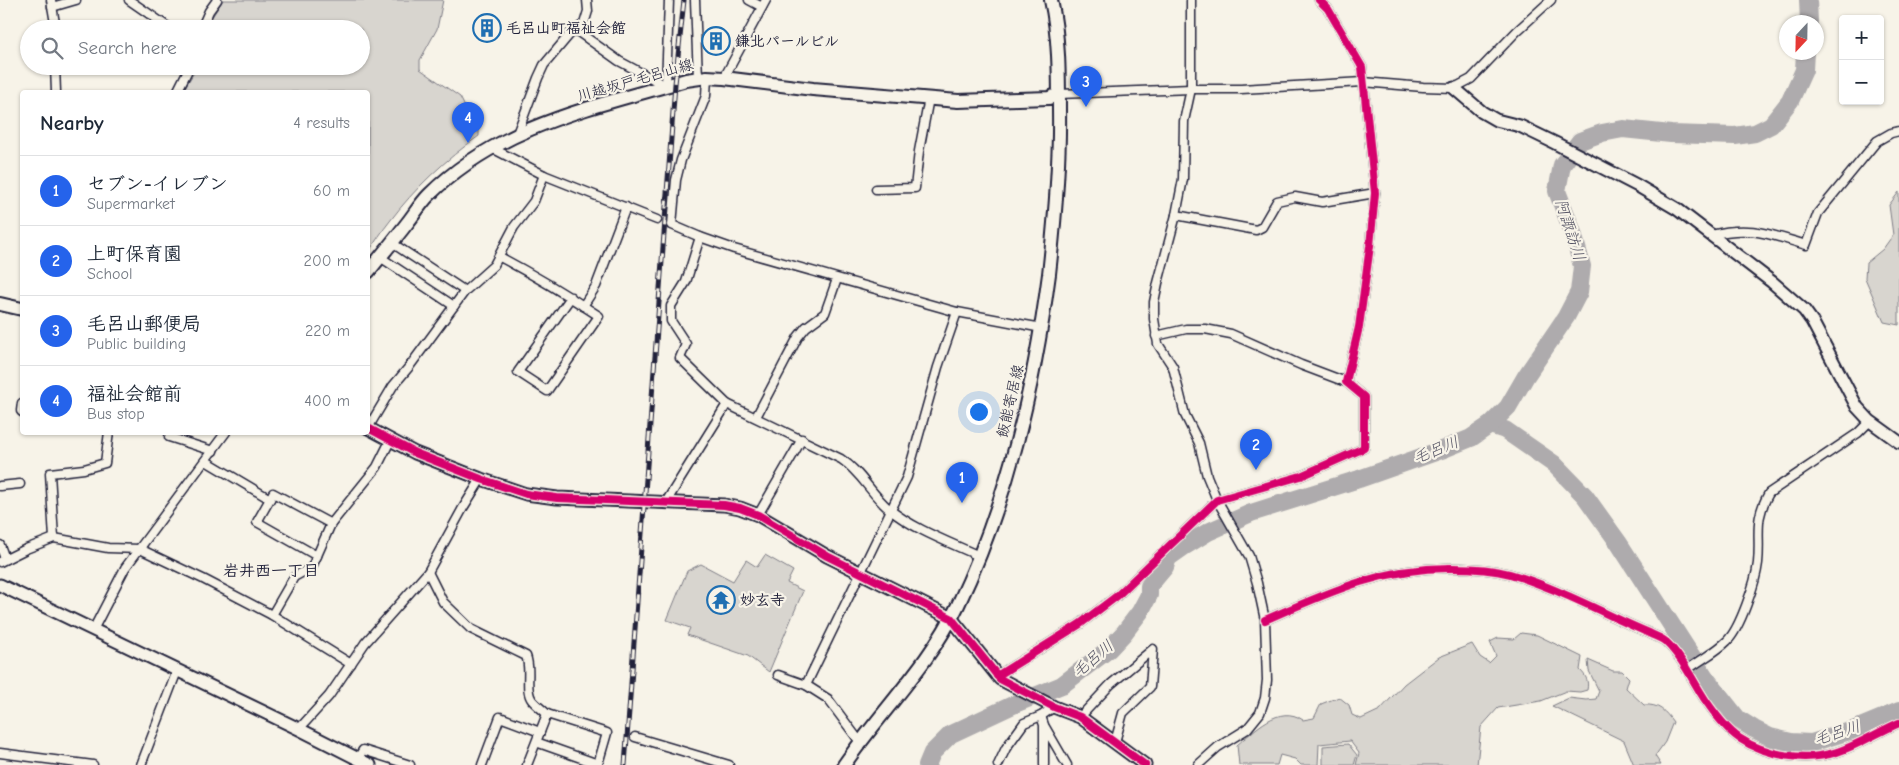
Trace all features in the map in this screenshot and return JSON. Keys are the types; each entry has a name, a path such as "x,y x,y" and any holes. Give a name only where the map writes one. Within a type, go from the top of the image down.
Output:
{"main road":[{"name":"飯能寄居線","path":"844,765 928,654 951,618 979,556 997,508 1020,435 1042,328 1058,183 1059,94 1057,38 1051,0"},
{"name":"川越坂戸毛呂山線","path":"370,270 428,196 456,171 490,148 517,134 548,122 666,86 702,78 724,78 813,89 983,102 1049,98 1059,94"},
{"path":"0,304 20,309"}],"street":[{"path":"55,20 52,3 76,0"},
{"path":"129,0 158,20"},
{"path":"205,20 217,0"},
{"path":"517,134 544,65 570,34 577,31 584,24 587,0"},
{"path":"577,31 619,61 666,86 669,0"},
{"path":"696,0 702,78 706,96 681,160 676,180 672,225 700,238 837,279 957,312 1042,328"},
{"path":"724,78 764,4 750,0"},
{"path":"1191,0 1191,89 1184,121 1183,179 1154,302 1156,336 1158,344 1173,368 1185,416 1199,443 1208,476 1219,502 1249,556 1265,620 1267,680 1265,698 1260,712 1247,729 1218,747 1198,765"},
{"path":"1320,0 1328,9 1362,67 1375,193 1360,319 1346,382"},
{"path":"1059,94 1241,89 1363,82 1454,88 1472,79 1551,0"},
{"path":"55,75 56,90"},
{"path":"178,90 186,75"},
{"path":"1454,88 1482,112 1496,120 1520,126 1638,186 1677,210 1772,282 1804,310 1812,321 1857,407 1870,421 1899,442"},
{"path":"876,189 915,188 919,151 930,98"},
{"path":"1711,236 1730,230 1759,231 1806,245 1818,213 1877,141 1899,131"},
{"path":"490,148 544,175 656,220"},
{"path":"370,425 393,386 465,290 494,265 500,257 514,227 534,201 544,175"},
{"path":"1176,215 1256,230 1262,228 1277,202 1295,197 1322,202 1375,193"},
{"path":"583,306 596,286 626,207"},
{"path":"700,238 686,282 671,306 671,321 686,344 680,358 727,404 802,439 850,465 876,498 891,511 913,525 979,556"},
{"path":"392,243 465,290"},
{"path":"380,257 454,306"},
{"path":"500,257 571,298 599,316 547,390 518,372 571,298"},
{"path":"756,417 798,337 806,327 825,312 837,279"},
{"path":"806,685 907,477 938,367 957,312"},
{"path":"1001,679 1080,624 1116,596 1219,502 1301,476 1364,448 1364,397 1346,382 1301,365 1231,334 1205,329 1186,329 1156,336"},
{"path":"666,502 727,404"},
{"path":"1689,668 1728,640 1736,630 1753,585 1758,565 1758,515 1769,493 1858,433 1870,421"},
{"path":"370,429 415,453 514,491 538,496 724,505 740,508 758,515 804,544 951,618 1001,679 1050,705 1080,717 1144,765"},
{"path":"54,538 50,473 84,469 105,463 109,435"},
{"path":"94,630 125,568 224,435"},
{"path":"169,437 213,451"},
{"path":"758,515 802,439"},
{"path":"272,615 294,577 312,567 331,524 377,467 390,441"},
{"path":"206,460 270,499"},
{"path":"299,729 330,696 370,637 428,572 481,479"},
{"path":"0,486 20,484"},
{"path":"317,556 257,522 273,492 331,524"},
{"path":"0,545 2,560 54,538 108,548 140,549 272,615 351,664"},
{"path":"1265,620 1321,596 1380,575 1415,569 1478,568 1510,574 1563,593 1665,640 1689,668 1706,702 1723,722 1738,737 1762,749 1786,756 1800,757 1837,752 1899,723"},
{"path":"428,572 443,602 471,629 526,656 530,664 528,693 531,699 547,714 607,733 598,764 536,742"},
{"path":"0,585 370,765"},
{"path":"1080,717 1111,684 1153,649 1150,687 1123,713 1115,742"},
{"path":"142,765 177,671"},
{"path":"778,675 806,685 828,699 860,742"},
{"path":"998,765 1006,748 1024,723 1041,716 1050,705"},
{"path":"527,765 547,714"},
{"path":"1041,716 1044,725 1067,765"},
{"path":"482,765 500,717 540,732"},
{"path":"1044,725 1044,765"},
{"path":"635,737 729,765"},
{"path":"358,758 363,750 410,765"},
{"path":"0,754 93,765"}],"shaded area":[{"path":"223,0 443,0 437,29 420,60 420,69 460,97 466,109 479,125 479,136 455,154 420,186 399,209 370,250 370,90 183,90 192,75 370,75 370,20 210,20"},
{"path":"1899,192 1899,325 1884,322 1865,278 1866,263 1883,249 1893,235 1889,205"},
{"path":"765,555 793,571 787,583 803,591 769,672 748,656 687,635 690,628 667,620 687,571 701,564 733,581 746,560 757,567"},
{"path":"1521,633 1537,635 1582,657 1580,670 1588,684 1587,690 1580,692 1566,691 1541,701 1498,708 1481,727 1477,765 1356,765 1359,753 1350,741 1319,744 1318,765 1301,765 1295,759 1280,755 1277,765 1239,765 1237,745 1267,721 1285,715 1303,720 1314,718 1321,704 1339,697 1349,705 1352,715 1361,719 1380,710 1404,684 1439,657 1472,644 1480,657 1489,663 1496,656 1490,642 1498,638 1514,639"},
{"path":"1588,660 1613,671 1622,671 1629,678 1626,688 1644,705 1661,709 1673,722 1665,742 1655,756 1661,765 1634,765 1624,741 1552,706 1569,698 1596,699 1599,691 1589,671"},
{"path":"1348,744 1357,755 1354,765 1323,765 1323,746"}],"waterway":[{"name":"阿諏訪川","path":"1808,0 1809,15"},
{"name":"毛呂川","path":"927,765 932,753 951,734 1015,704 1062,685 1109,649 1140,612 1149,595 1149,586 1165,567 1168,558 1208,532 1251,513 1359,479 1444,449 1471,438 1490,425 1508,407 1526,376 1566,317 1579,292 1582,266 1573,233 1557,191 1562,165 1580,141 1602,133 1623,129 1671,134 1735,136 1755,133 1771,125 1790,101 1804,70 1805,60"},
{"name":"毛呂川","path":"1490,425 1505,430 1554,464 1585,496 1618,542 1705,677 1738,719 1770,737 1791,742 1811,743 1853,730 1899,711"}],"railway":[{"path":"625,765 675,84 684,0"}],"cycle path":[{"path":"997,676 1080,624 1117,596 1217,500 1301,476 1364,448 1364,397 1346,382 1359,327 1375,193 1362,67 1328,9 1319,0"},
{"path":"370,429 415,453 481,479 526,494 557,498 724,505 740,508 758,515 827,556 951,618 1000,679 1054,707 1080,717 1145,765"},
{"path":"1265,620 1334,591 1357,583 1403,572 1453,568 1496,571 1510,574 1556,591 1664,641 1678,655 1706,701 1725,726 1739,738 1761,749 1786,756 1812,757 1825,755 1853,746 1899,723"}],"place":[{"name":"毛呂山町福祉会館","path":"487,28"},
{"name":"鎌北パールビル","path":"716,41"},
{"name":"毛呂山郵便局","path":"1086,107"},
{"name":"福祉会館前","path":"468,143"},
{"name":"上町保育園","path":"1256,470"},
{"name":"セブン-イレブン","path":"962,503"},
{"name":"妙玄寺","path":"721,600"}],"district":[{"name":"岩井西一丁目","path":"271,571"}]}
